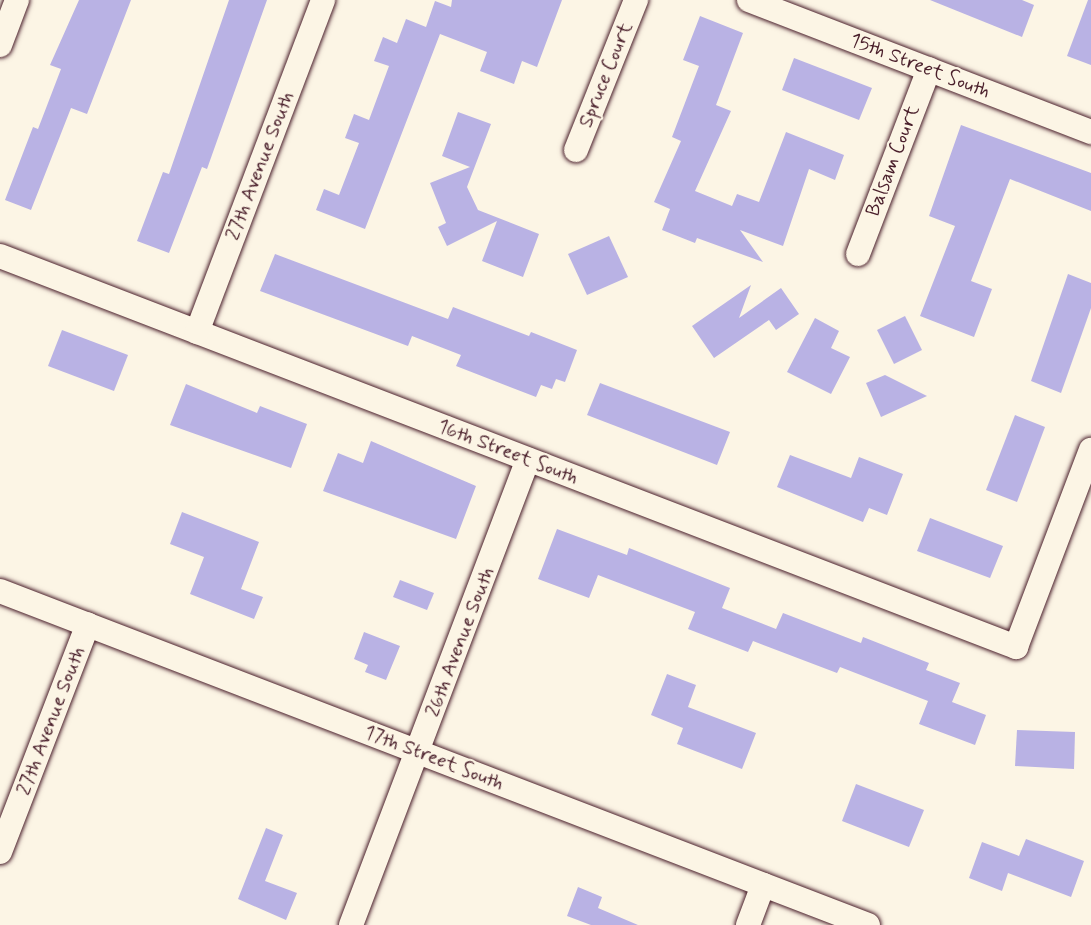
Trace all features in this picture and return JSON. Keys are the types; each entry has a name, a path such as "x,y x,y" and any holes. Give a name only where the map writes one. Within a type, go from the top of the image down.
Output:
{"street":[{"path":"0,45 17,0"},
{"name":"27th Avenue South","path":"197,332 323,0"},
{"name":"Spruce Court","path":"576,150 636,0"},
{"name":"15th Street South","path":"749,0 1091,132"},
{"name":"Balsam Court","path":"858,254 929,69"},
{"name":"16th Street South","path":"0,256 1016,647 1091,450"},
{"name":"26th Avenue South","path":"351,925 528,459"},
{"name":"17th Street South","path":"0,591 868,925"},
{"name":"27th Avenue South","path":"0,852 88,624"},
{"path":"748,925 764,885"}],"building":[{"path":"79,0 131,0 87,114 71,108 31,210 5,200 33,127 38,129 61,69 50,65"},
{"path":"229,0 267,0 207,169 202,167 169,253 137,241 163,172 169,174"},
{"path":"452,0 562,0 537,67 522,61 514,84 480,71 487,52 440,34 365,229 316,210 324,189 339,195 359,143 345,138 354,114 369,120 389,66 374,61 383,37 397,43 406,19 426,27 435,1 451,7"},
{"path":"930,0 1022,0 1034,5 1022,37"},
{"path":"1088,0 1091,0 1091,65 1067,56"},
{"path":"700,16 743,33 716,105 731,111 695,191 732,206 737,194 759,202 786,132 844,155 835,180 809,169 783,246 740,230 763,262 697,238 695,243 662,230 670,209 654,202 681,141 672,137 699,66 683,60"},
{"path":"794,58 872,88 859,120 782,90"},
{"path":"458,112 491,124 467,187 478,210 539,234 523,277 482,261 497,221 447,246 438,227 446,223 430,183 470,167 442,156"},
{"path":"961,125 1091,173 1091,211 1010,179 971,281 992,289 974,337 920,316 955,226 929,216"},
{"path":"609,236 628,277 587,295 568,254"},
{"path":"275,254 448,319 453,307 529,336 531,332 577,350 565,382 556,379 552,389 541,385 536,397 456,366 461,355 412,336 408,346 260,291"},
{"path":"1068,274 1091,283 1091,308 1061,393 1031,381"},
{"path":"751,285 739,318 781,288 799,314 776,330 769,320 714,358 692,326"},
{"path":"905,316 922,350 894,364 877,330"},
{"path":"815,318 839,331 831,348 850,357 831,394 787,372"},
{"path":"62,330 128,355 114,391 48,366"},
{"path":"885,375 927,396 881,417 866,383"},
{"path":"600,383 730,432 717,465 587,415"},
{"path":"186,384 257,413 260,406 307,424 291,468 170,425"},
{"path":"1015,415 1045,427 1017,502 986,490"},
{"path":"371,441 476,486 456,539 323,491 338,453 363,463"},
{"path":"790,455 851,478 859,457 903,474 887,515 869,508 863,522 777,487"},
{"path":"182,512 259,542 241,589 263,597 254,619 190,594 204,557 170,544"},
{"path":"930,518 1003,546 990,578 917,551"},
{"path":"557,529 627,555 629,548 730,588 722,608 776,629 783,613 861,643 863,637 929,663 926,670 960,683 952,702 986,715 975,745 919,724 928,701 840,667 837,673 753,641 748,652 688,629 695,612 598,575 589,598 538,579"},
{"path":"400,580 434,593 427,610 393,597"},
{"path":"364,632 400,646 386,680 365,672 368,665 354,659"},
{"path":"667,674 696,685 688,707 756,733 742,769 677,744 683,728 651,715"},
{"path":"1017,730 1075,732 1074,769 1015,766"},
{"path":"856,784 924,810 909,847 842,821"},
{"path":"266,828 283,835 265,881 297,893 286,920 238,899"},
{"path":"1026,839 1084,861 1071,897 1008,873 1002,891 969,878 982,842 1019,856"},
{"path":"578,887 602,897 598,908 638,925 591,925 567,916"}]}
